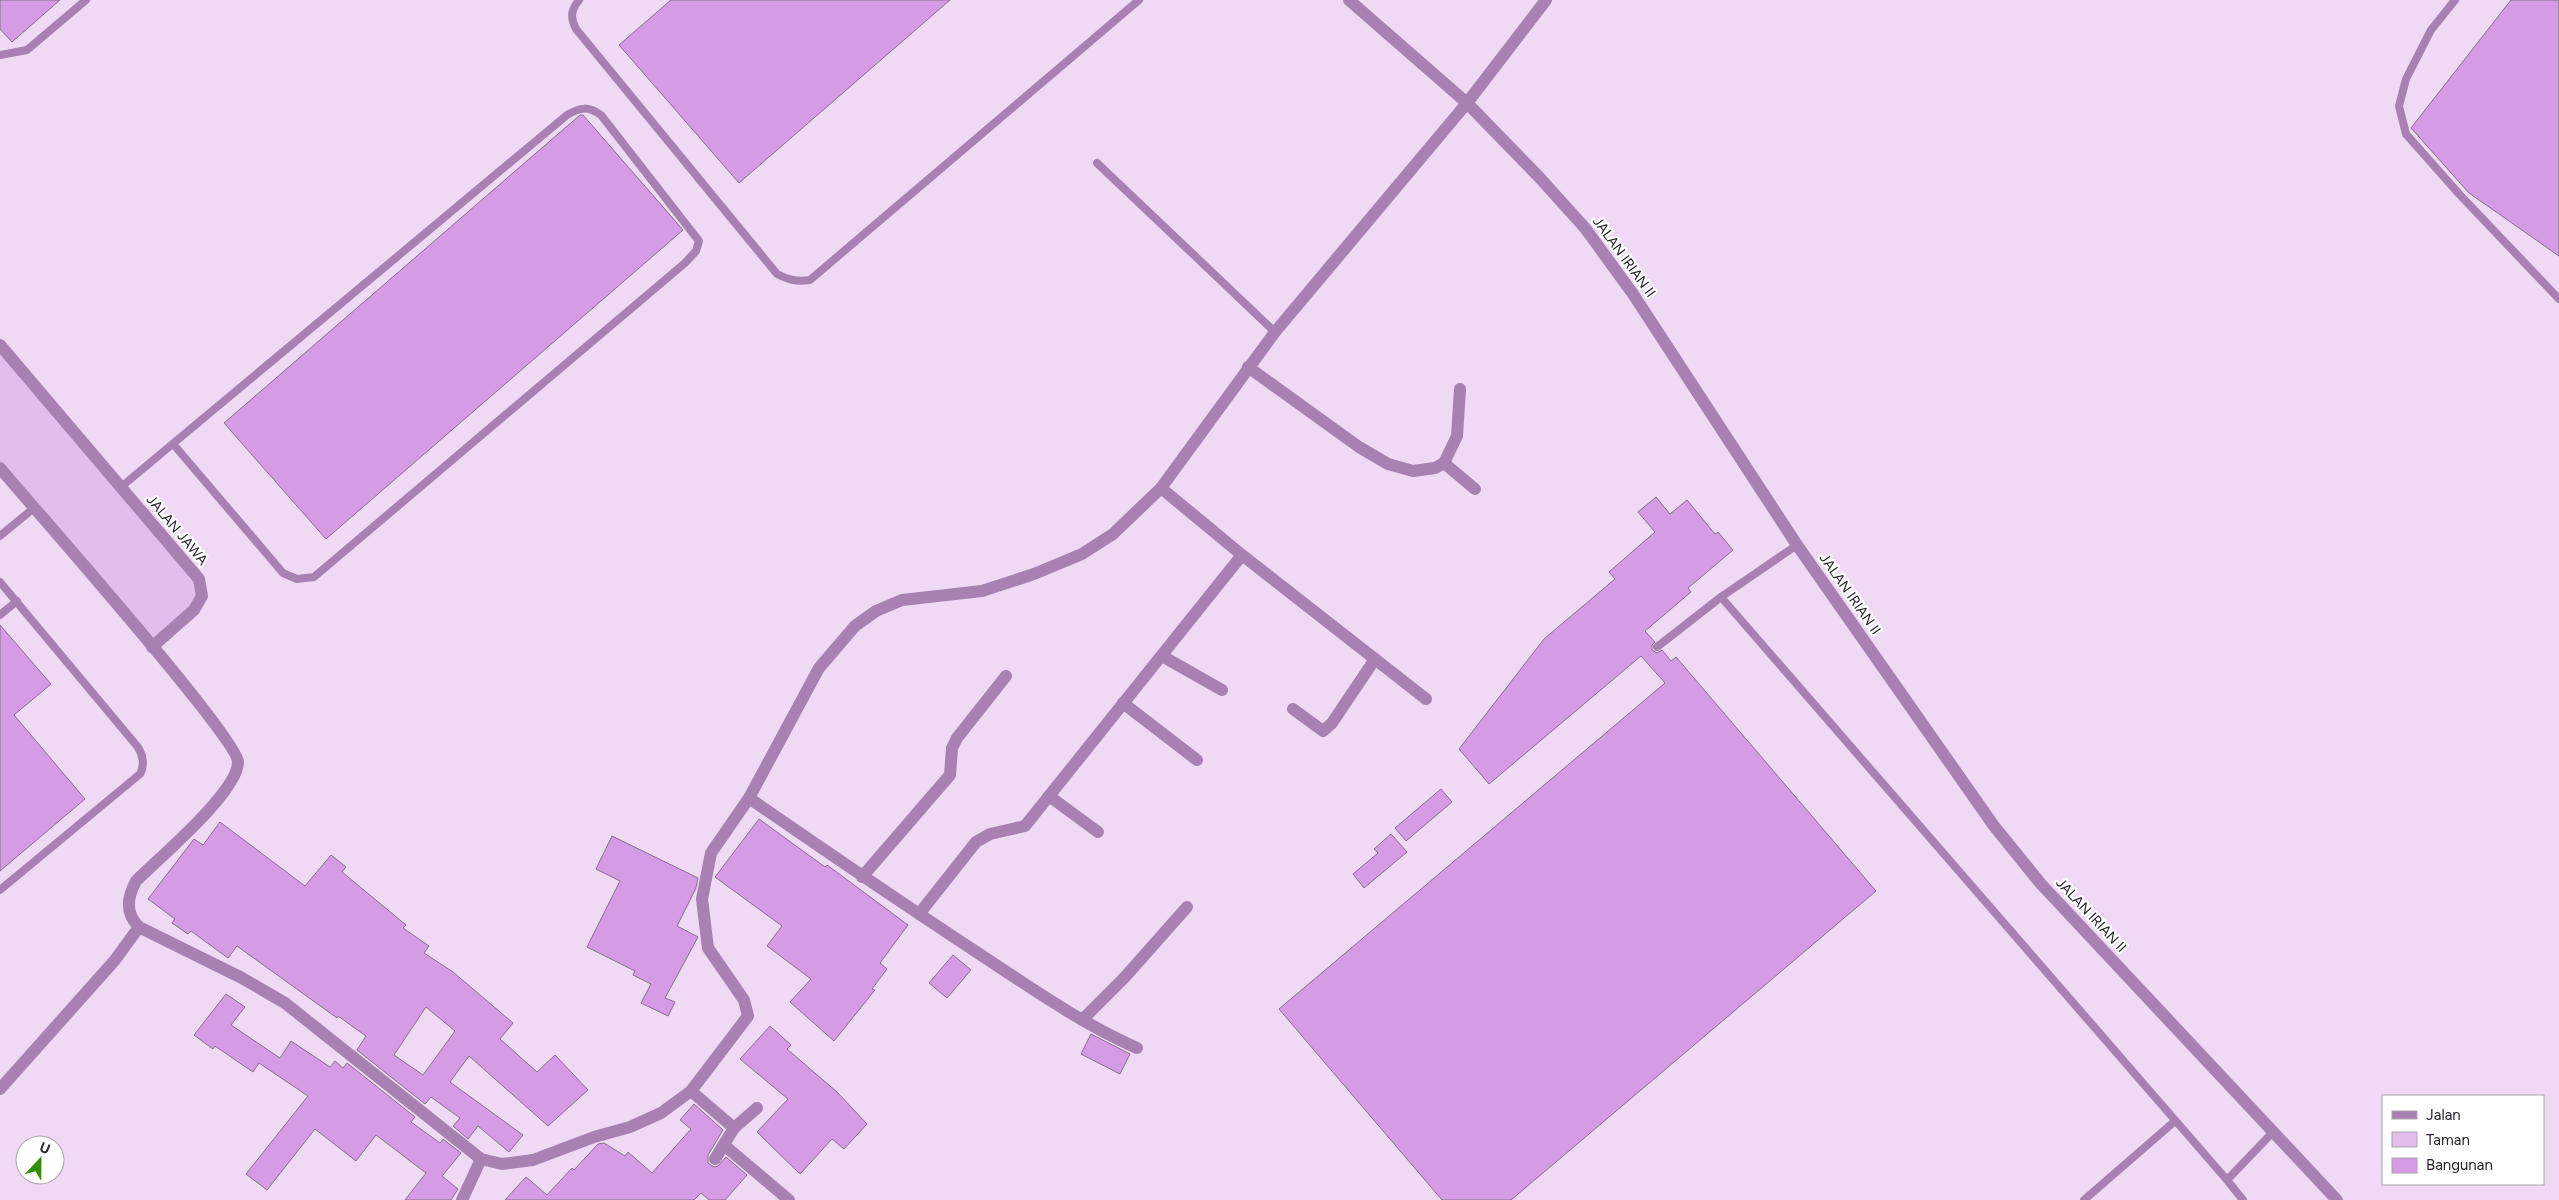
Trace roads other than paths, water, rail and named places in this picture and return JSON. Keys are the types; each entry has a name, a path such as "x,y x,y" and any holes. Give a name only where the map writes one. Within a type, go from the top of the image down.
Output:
{"street":[{"name":"JALAN IRIAN II","path":"1349,0 1467,103 1539,176 1585,228 1633,294 1797,545 1994,826 2041,884 2337,1200"},
{"path":"0,468 152,647 228,741 238,761 234,777 221,798 136,881 130,892 131,918 139,927 242,978 285,1003 480,1159 502,1164 533,1160 654,1117 691,1091 748,1016 744,1000 708,948 702,899 711,853 749,798 819,668 855,626 876,612 902,600 982,591 1034,574 1082,554 1113,534 1161,488 1275,332 1467,103 1546,0"},
{"name":"JALAN JAWA","path":"0,345 199,579 202,596 194,610 152,647"},
{"path":"1248,367 1359,447 1388,464 1413,471 1435,468 1444,463 1457,436 1460,389"},
{"path":"1444,463 1476,489"},
{"path":"1161,488 1242,555 1426,698"},
{"path":"919,914 976,842 990,834 1025,826 1242,555"},
{"path":"1162,656 1222,690"},
{"path":"1293,709 1323,731 1332,723 1375,659"},
{"path":"862,877 950,775 952,748 957,738 1006,676"},
{"path":"1124,703 1197,760"},
{"path":"1049,796 1098,832"},
{"path":"749,798 862,877 1098,1031 1137,1048"},
{"path":"1082,1020 1125,977 1186,907"},
{"path":"0,1089 115,960 139,927"},
{"path":"691,1091 734,1128"},
{"path":"716,1159 734,1128 758,1108"},
{"path":"724,1144 789,1200"},
{"path":"462,1200 480,1159"}],"lane":[{"path":"0,55 27,50 86,0"},
{"path":"579,0 573,10 571,20 576,29 776,274 789,280 800,282 810,280 1139,0"},
{"path":"2455,0 2431,30 2406,79 2399,106 2406,134 2460,195 2559,299"},
{"path":"121,487 174,445 567,115 580,108 590,108 602,115 699,241 696,251 685,263 314,577 297,579 283,573 174,445"},
{"path":"1097,163 1275,332"},
{"path":"0,536 34,508"},
{"path":"1656,647 1721,597 1797,545"},
{"path":"0,582 137,746 141,752 143,767 140,774 0,890"},
{"path":"1721,597 2243,1200"},
{"path":"0,615 17,601"},
{"path":"2084,1200 2175,1120"},
{"path":"2227,1180 2274,1131"}]}
